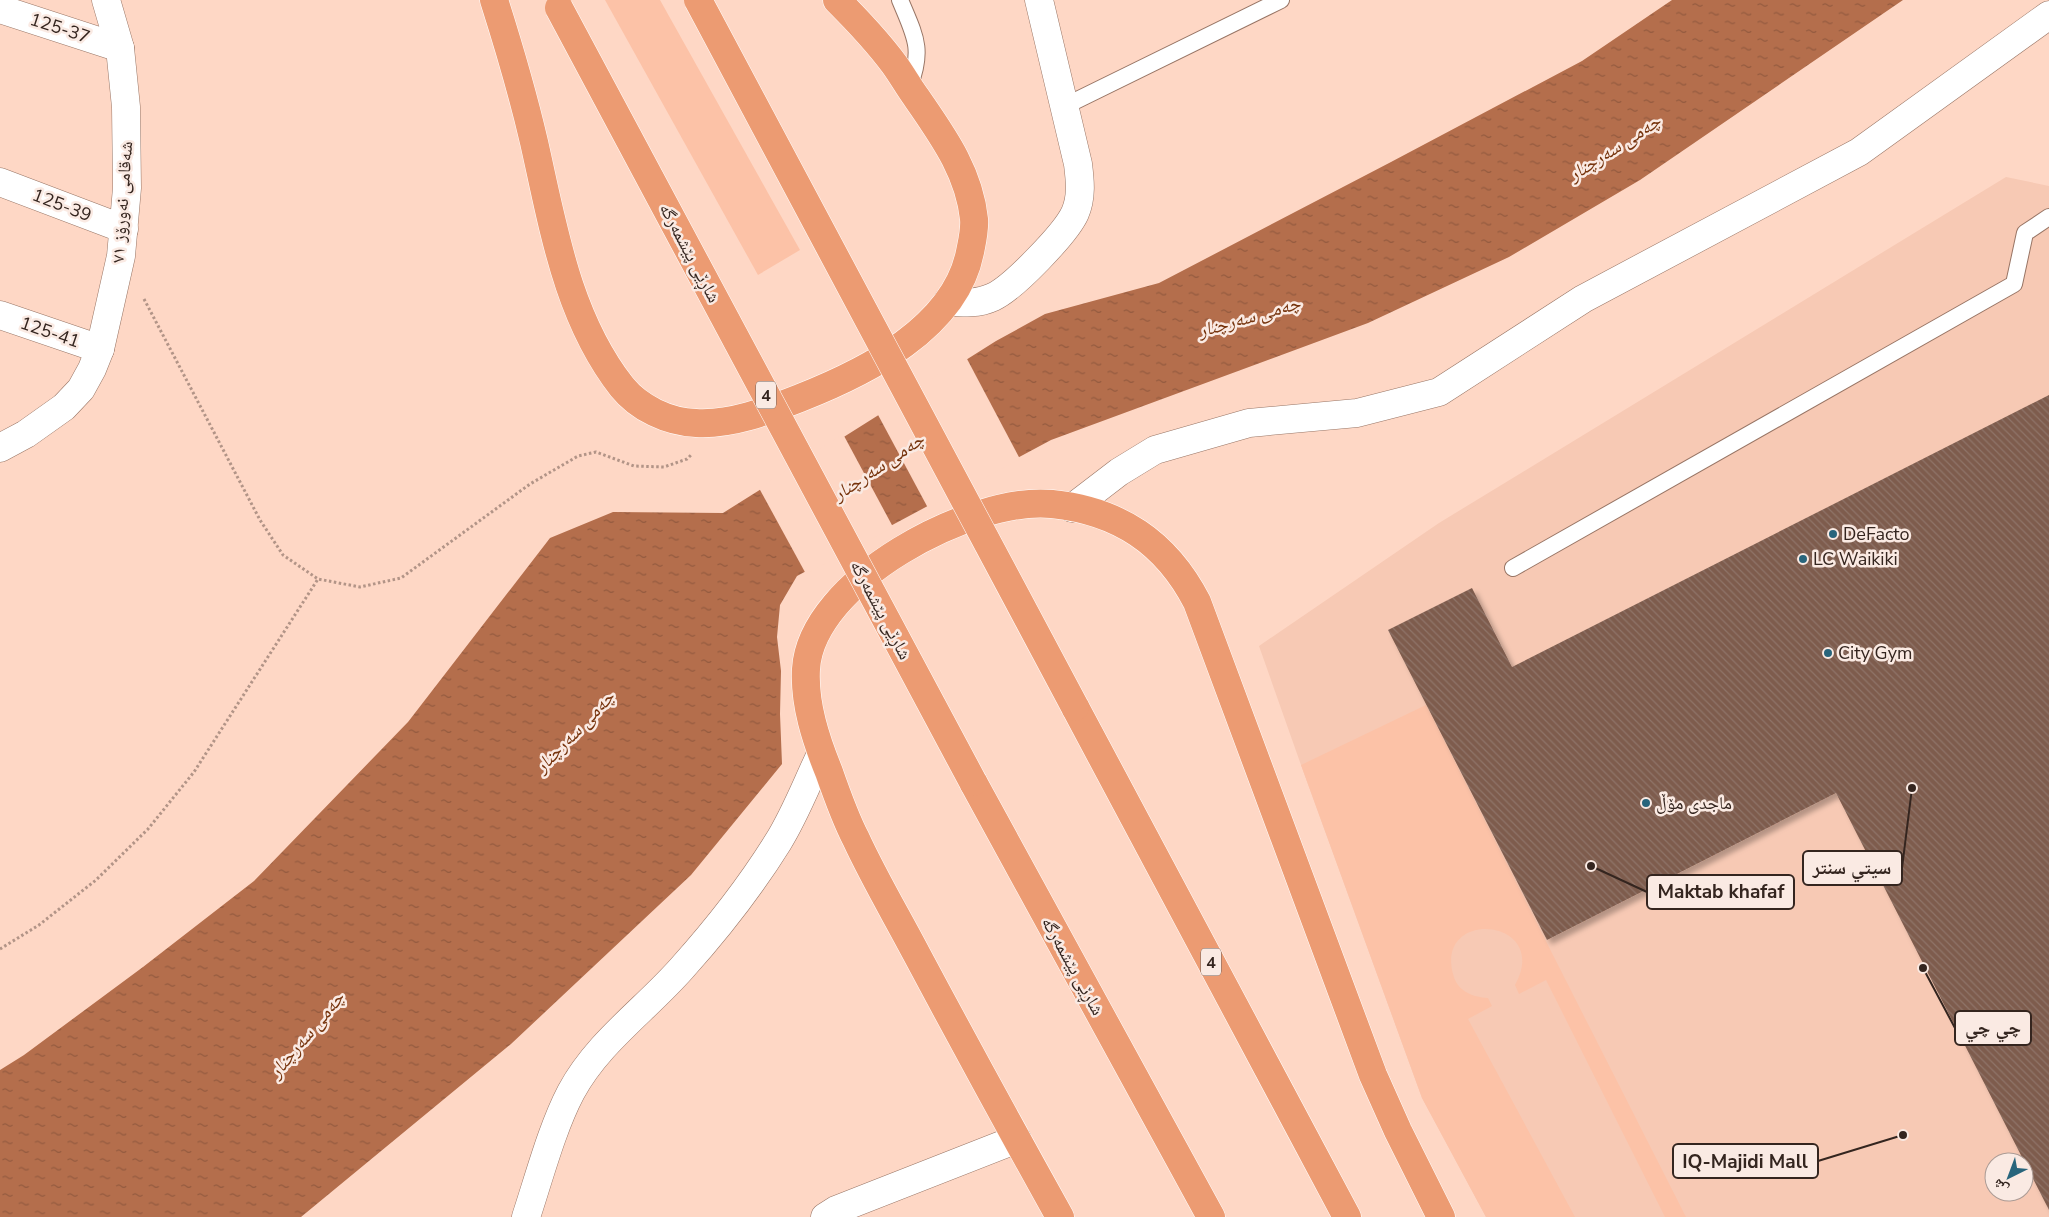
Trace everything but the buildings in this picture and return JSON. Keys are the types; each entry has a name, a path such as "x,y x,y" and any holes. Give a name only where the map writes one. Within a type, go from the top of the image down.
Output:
{"highway":[{"path":"494,0 530,125 564,269 591,336 622,387 641,405 652,412 681,421 695,423 723,422 782,405 828,387 903,346 935,317 948,301 960,284 968,261 974,221 966,184 950,146 894,64 837,0"},
{"name":"4","path":"698,0 1347,1217"},
{"name":"شاڕێی پێشمەرگە","path":"557,4 973,782 1211,1217"},
{"path":"1060,1217 856,840 821,754 808,698 806,667 814,636 820,623 838,600 859,580 886,560 913,543 970,519 999,510 1029,504 1050,504 1072,508 1109,518 1128,526 1165,554 1185,580 1197,602 1372,1075 1441,1217"}],"street":[{"name":"شەقامی نەورۆز ٧١","path":"0,448 26,434 64,407 80,389 92,369 100,349 121,256 127,148 120,48 106,0"},
{"path":"948,301 964,304 981,302 994,297 1011,284 1067,226 1076,211 1080,186 1078,164 1039,0"},
{"name":"125-37","path":"0,9 120,48"},
{"path":"1072,508 1120,472 1155,450 1249,423 1357,413 1440,392 1583,299 1859,152 2049,15"},
{"name":"125-39","path":"0,182 124,229"},
{"name":"125-41","path":"0,315 100,349"},
{"path":"526,1217 552,1139 571,1092 599,1051 675,976 713,933 748,888 779,840 821,754"},
{"path":"825,1217 836,1210 1017,1139"}],"lane":[{"path":"900,0 915,37 918,50 917,63 909,88"},
{"path":"1064,106 1281,0"},
{"path":"1513,568 2014,284 2025,233 2049,217"}],"path":[{"path":"121,256 260,520 283,555 318,579 360,587 401,578 530,484 578,456 596,452 634,466 664,467 687,459 723,422"},
{"path":"0,949 39,925 96,880 148,829 194,772 318,579"}],"shaded area":[{"path":"605,0 660,0 800,250 758,275"},
{"path":"2006,177 2049,186 2049,1217 1486,1217 1422,1098 1259,646 1439,523"},
{"path":"1426,705 1686,1217 1665,1217 1546,980 1519,994 1515,985 1522,963 1518,946 1507,934 1491,929 1474,930 1460,938 1452,952 1453,974 1458,985 1466,992 1488,998 1492,1006 1468,1019 1575,1217 1486,1217 1422,1098 1301,765"}],"water":[{"name":"چەمی سەرچنار","path":"1672,0 1903,0 1640,180 1509,257 1368,323 1051,440 797,576 780,605 777,637 781,671 782,764 691,875 511,1044 301,1217 0,1217 0,1070 24,1055 143,967 254,881 408,722 550,538 613,512 723,513 996,341 1045,314 1159,283 1582,61"}],"pier":[{"path":"966,357 1020,459 928,508 877,413"},
{"path":"843,434 893,527 806,574 759,488"}],"place":[{"name":"DeFacto","path":"1833,534"},
{"name":"LC Waikiki","path":"1803,559"},
{"name":"City Gym","path":"1828,653"},
{"name":"سيتي سنتر","path":"1912,788"},
{"name":"ماجدی مۆڵ","path":"1646,803"},
{"name":"Maktab khafaf","path":"1591,866"},
{"name":"چي چي","path":"1923,968"},
{"name":"IQ-Majidi Mall","path":"1903,1135"}]}
